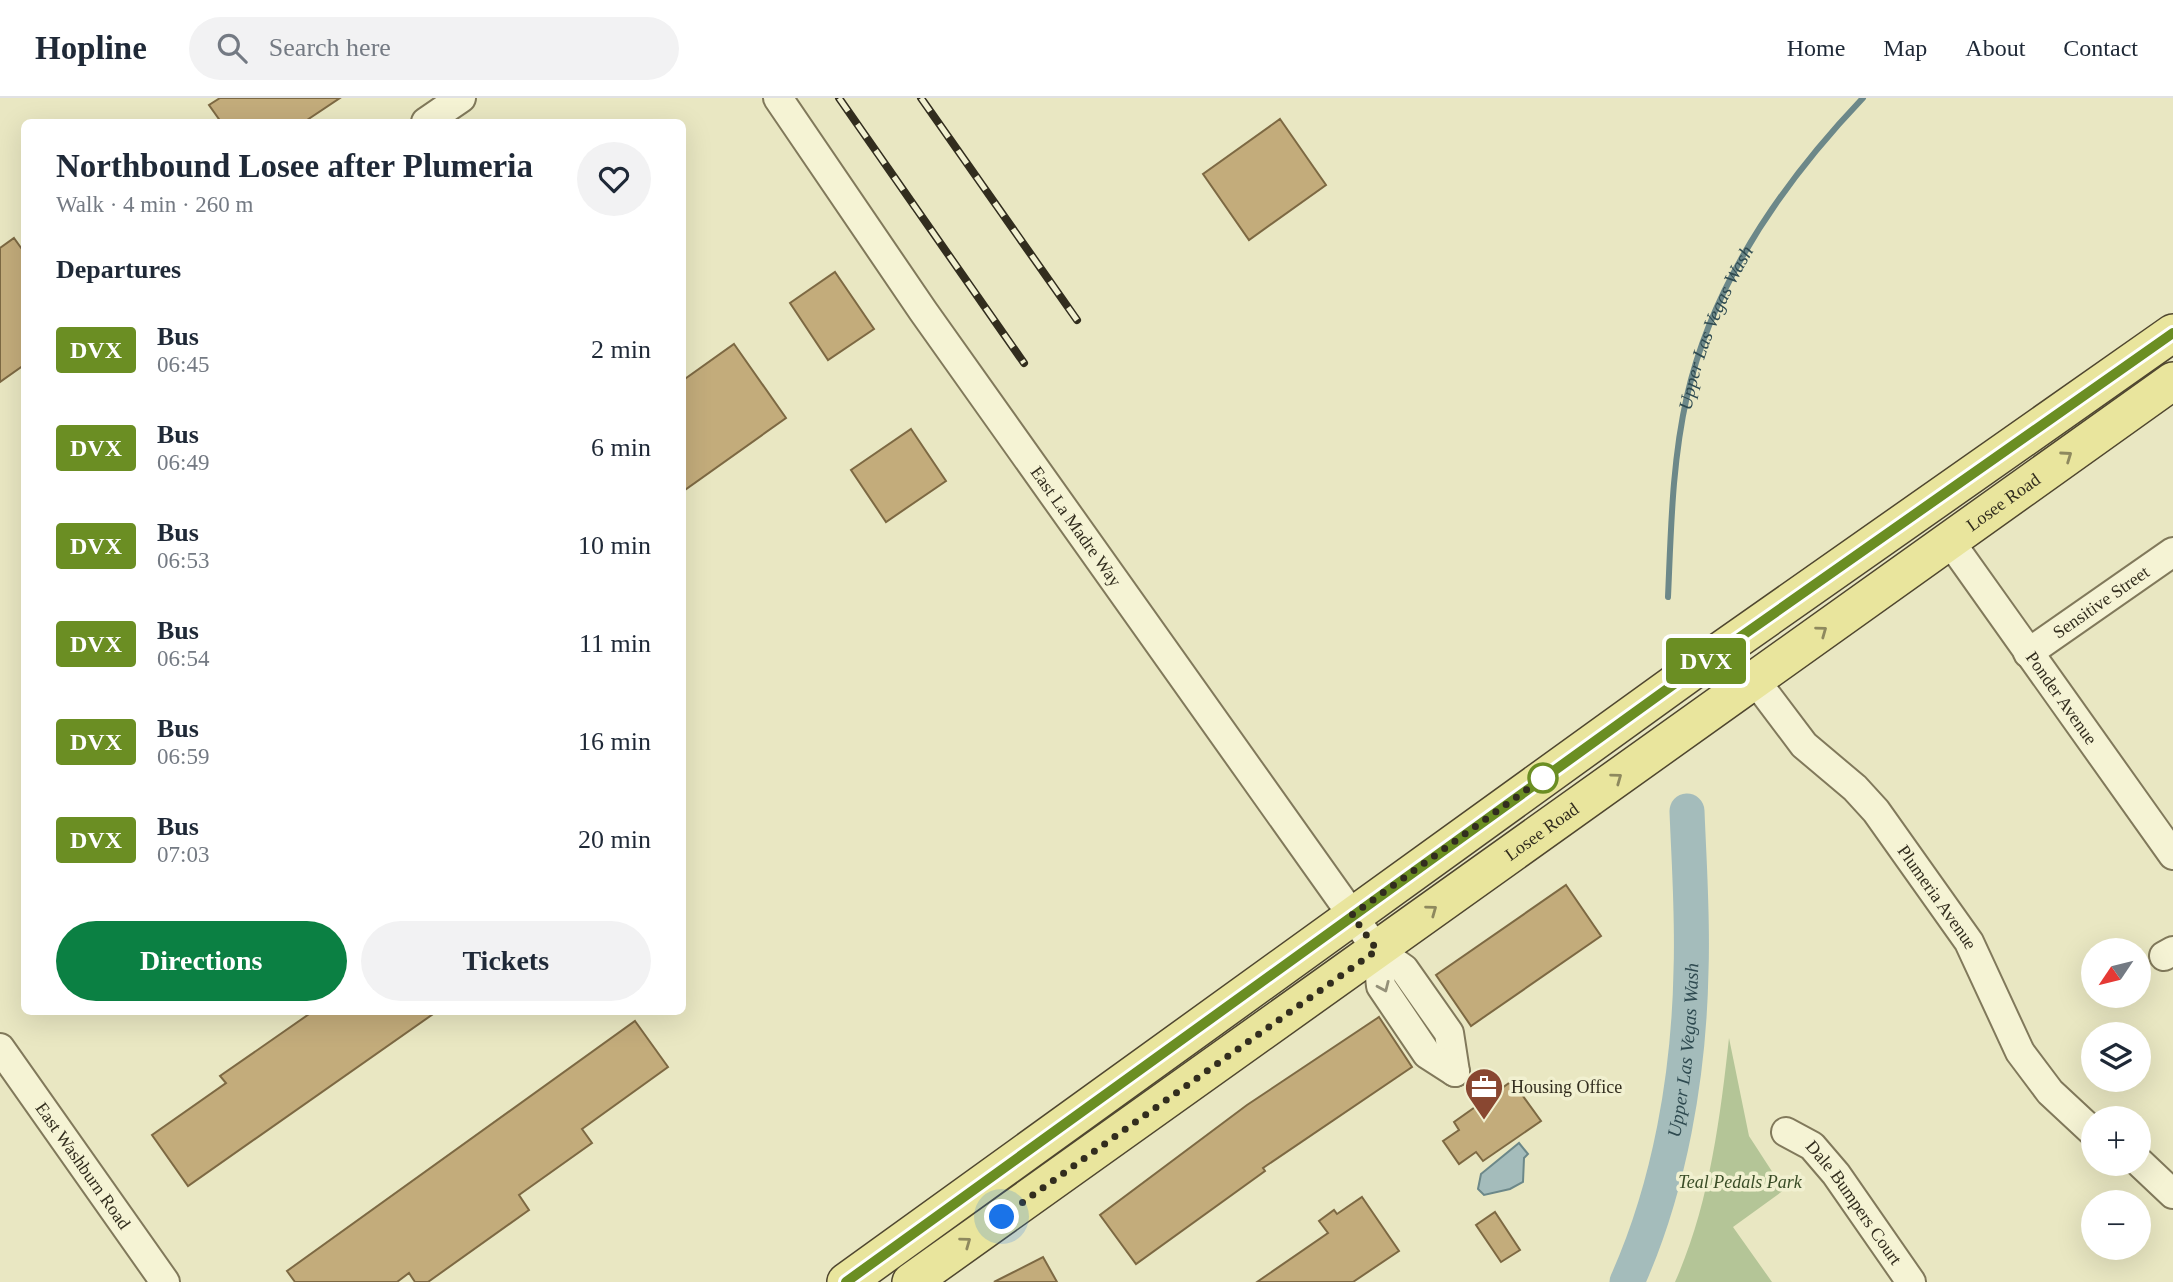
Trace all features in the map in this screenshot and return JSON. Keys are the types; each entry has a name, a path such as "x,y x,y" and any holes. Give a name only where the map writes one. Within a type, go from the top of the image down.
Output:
{"main road":[{"path":"846,1282 1352,915 2173,333"},
{"name":"Losee Road","path":"911,1282 2173,382"},
{"path":"1755,680 1754,656 1786,630 1828,575"}],"street":[{"path":"430,119 461,98"},
{"name":"East La Madre Way","path":"778,98 923,311 1377,950"},
{"name":"Ponder Avenue","path":"1949,540 2173,855"},
{"name":"Sensitive Street","path":"2028,653 2173,552"},
{"name":"Plumeria Avenue","path":"1755,680 1804,745 1876,811 1969,943 2020,1052 2050,1092 2081,1121"},
{"name":"East Washburn Road","path":"0,1048 165,1282"},
{"name":"Dale Bumpers Court","path":"1786,1132 1812,1146 1836,1174 1911,1282"},
{"path":"2151,1173 2173,1194"}],"green space":[{"name":"Teal Pedals Park","path":"1729,1038 1749,1136 1784,1190 1733,1227 1772,1282 1675,1282 1687,1253 1705,1193 1722,1100"}],"water":[{"path":"1519,1143 1528,1154 1524,1158 1523,1182 1510,1189 1484,1195 1478,1189 1481,1174"}],"building":[{"path":"220,98 340,98 308,119 219,119 209,105"},
{"path":"1280,119 1326,185 1249,240 1203,174"},
{"path":"14,238 21,248 21,367 0,382 0,248"},
{"path":"835,272 874,329 828,360 790,303"},
{"path":"734,344 786,418 686,489 686,378"},
{"path":"911,429 946,481 886,522 851,470"},
{"path":"1566,885 1601,936 1471,1026 1436,975"},
{"path":"308,1015 432,1015 188,1186 152,1135 226,1083 220,1076"},
{"path":"1379,1017 1412,1067 1263,1168 1265,1171 1136,1264 1100,1215 1247,1105"},
{"path":"635,1021 668,1067 582,1129 592,1143 519,1195 529,1210 428,1282 415,1282 409,1273 397,1282 295,1282 287,1271"},
{"path":"1512,1081 1541,1121 1483,1161 1476,1152 1459,1164 1443,1141 1459,1130 1454,1122"},
{"path":"1362,1197 1399,1251 1353,1282 1257,1282 1328,1233 1319,1221 1334,1210 1337,1214"},
{"path":"1495,1212 1520,1250 1501,1262 1476,1225"},
{"path":"1043,1257 1057,1282 994,1282"}],"waterway":[{"name":"Upper Las Vegas Wash","path":"1668,597 1673,496 1682,421 1699,354 1714,313 1733,273 1779,199 1805,164 1863,98"},
{"name":"Upper Las Vegas Wash","path":"1627,1282 1655,1208 1666,1169 1681,1090 1689,1010 1691,951 1687,811"}],"railway":[{"path":"839,98 1024,363"},
{"path":"921,98 1077,320"}],"bus line":[{"name":"DVX","path":"846,1282 1706,661 2173,333"}],"place":[{"name":"Housing Office","path":"1484,1121"}],"route":[{"path":"1002,1217 1377,950 1352,915 1550,773 1543,778"}]}
